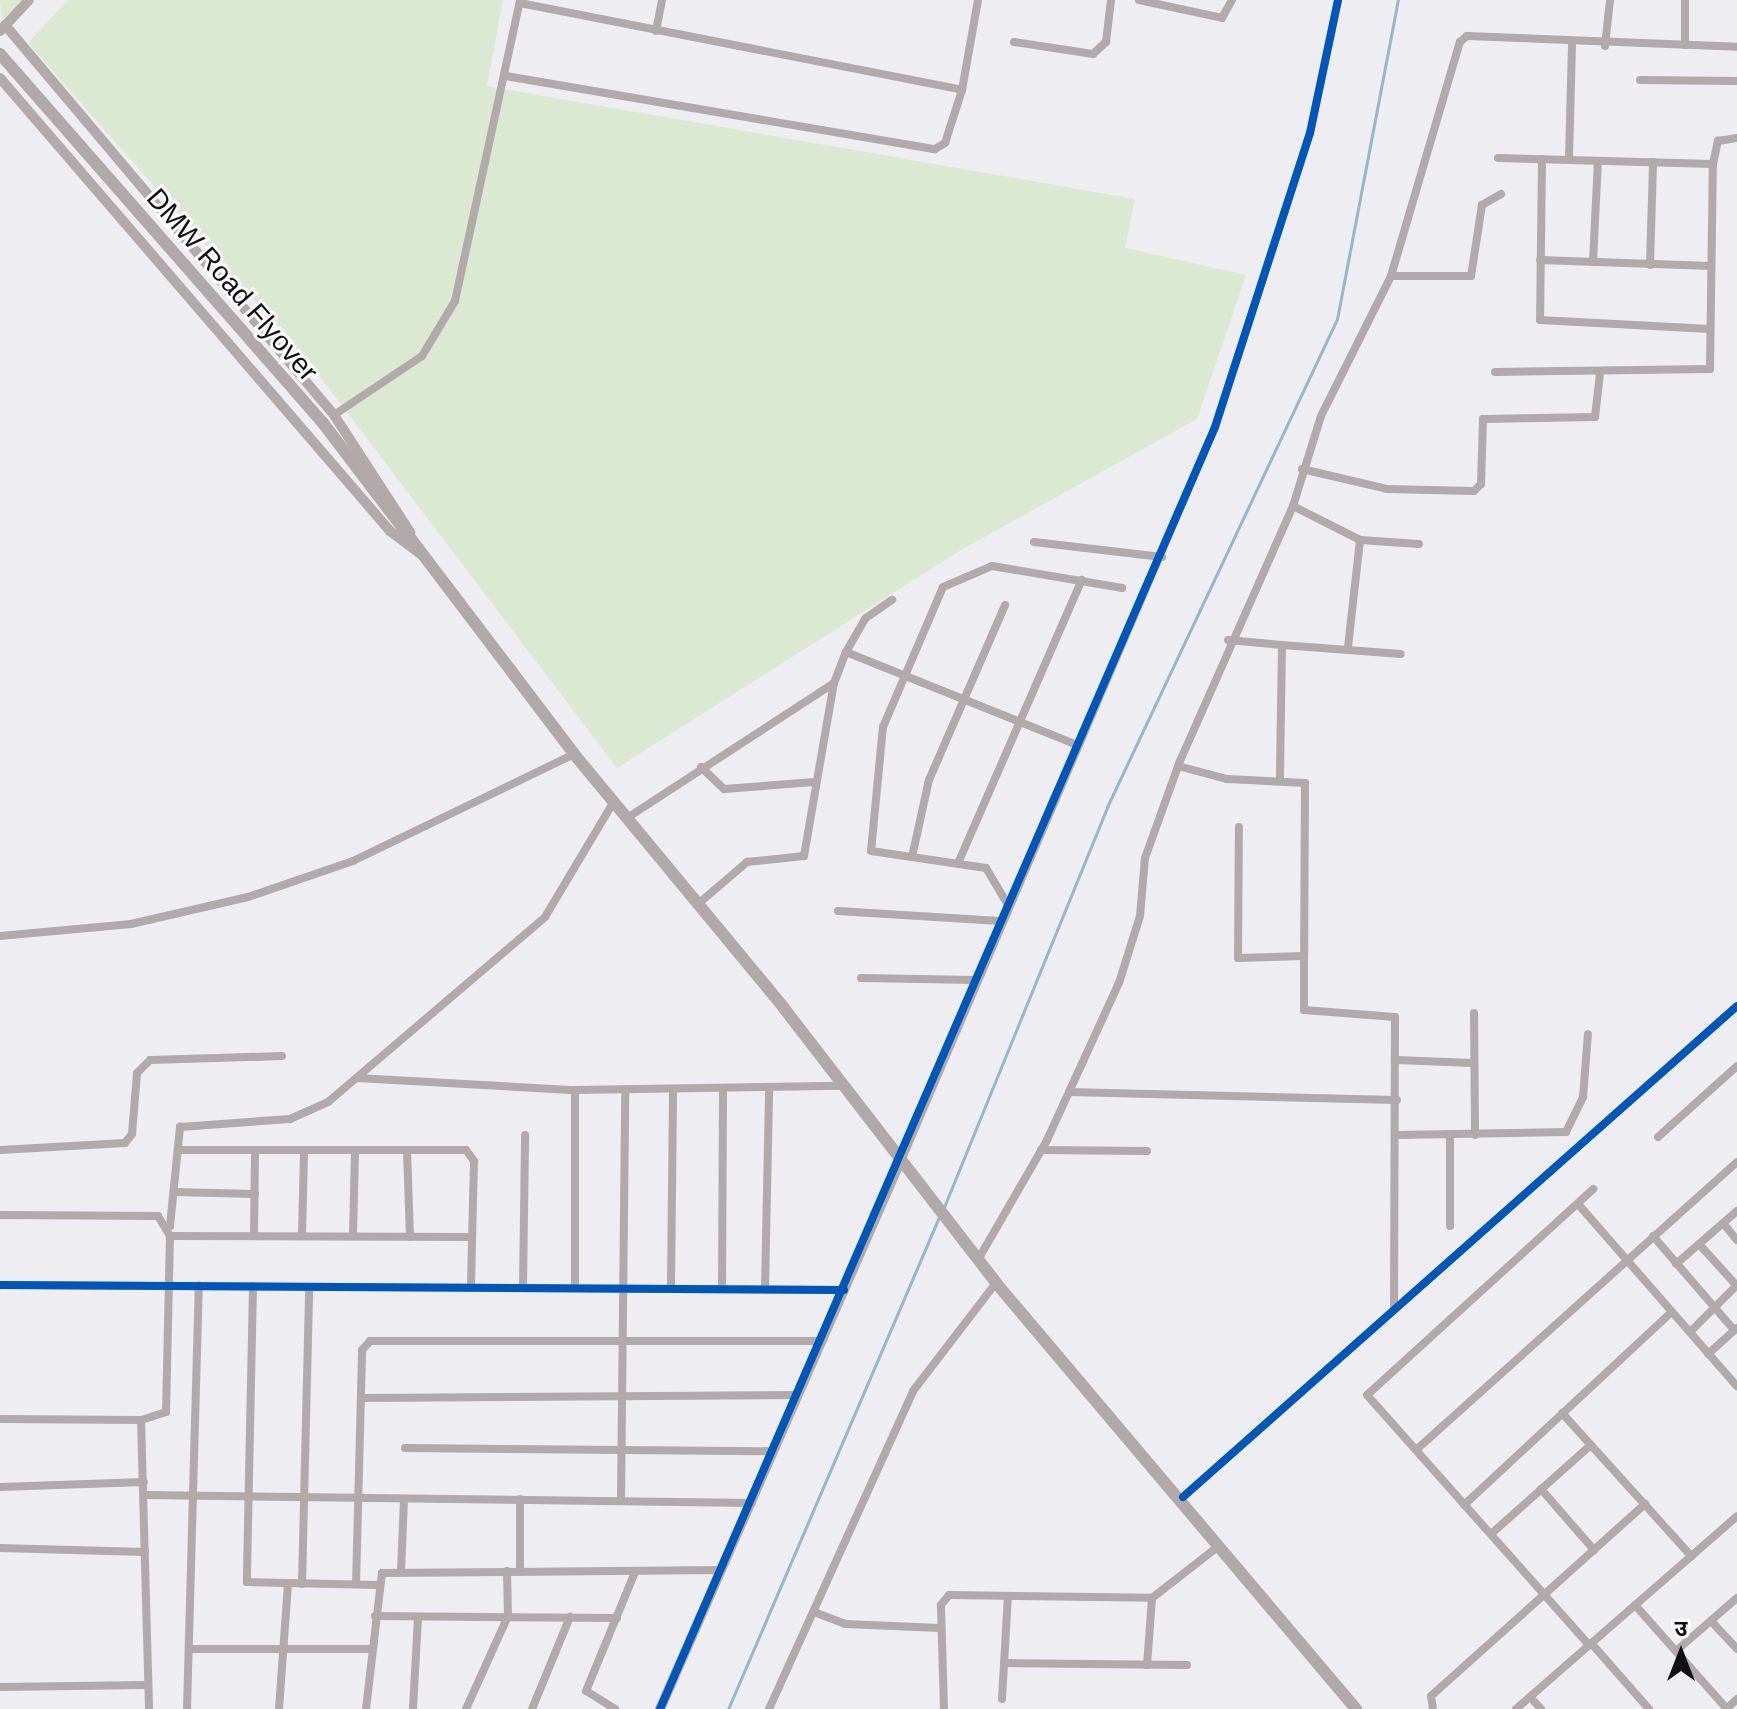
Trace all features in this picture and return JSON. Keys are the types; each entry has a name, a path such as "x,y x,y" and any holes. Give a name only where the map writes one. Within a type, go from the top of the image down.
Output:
{"main road":[{"name":"DMW Road Flyover","path":"0,54 376,494 574,754 698,904 996,1283 1183,1497 1356,1709"}],"street":[{"path":"29,0 2,28 334,415 400,510 421,554"},
{"path":"656,31 662,0"},
{"path":"506,76 935,149 945,143 962,90 978,0"},
{"path":"1014,42 1093,54 1106,42 1111,0"},
{"path":"1139,0 1222,18 1232,0"},
{"path":"660,1709 900,1162 1075,744 1162,557 1264,285 1310,133 1338,0"},
{"path":"1605,46 1610,0"},
{"path":"1685,0 1685,45"},
{"path":"334,415 422,356 455,301 520,1 656,31 962,90"},
{"path":"974,1253 1041,1150 1119,983 1140,916 1145,858 1178,766 1228,640 1293,506 1302,469 1391,276 1460,42 1467,36 1572,45 1737,47"},
{"path":"1569,159 1572,45"},
{"path":"0,78 390,531 421,554"},
{"path":"1640,80 1737,81"},
{"path":"1495,372 1704,373 1710,329 1713,164 1718,141 1737,138"},
{"path":"1498,158 1713,164"},
{"path":"1542,159 1537,310 1545,324 1710,329"},
{"path":"1593,262 1598,161"},
{"path":"1650,265 1653,162"},
{"path":"1391,276 1471,276 1482,205 1501,194"},
{"path":"1540,260 1711,266"},
{"path":"1302,469 1387,489 1474,491 1481,484 1483,419 1595,417 1600,373"},
{"path":"1293,506 1360,540 1419,544"},
{"path":"1348,647 1360,540"},
{"path":"1034,542 1162,557"},
{"path":"1008,905 993,872 959,861 877,856 870,847 883,727 939,592 976,568 1082,580 1122,588"},
{"path":"959,861 1082,580"},
{"path":"698,904 747,862 801,859 834,683 846,652 866,618 892,600"},
{"path":"912,857 929,780 1005,605"},
{"path":"1228,640 1348,647 1401,654"},
{"path":"1280,779 1282,645"},
{"path":"846,652 1022,718 1075,744"},
{"path":"627,818 834,683"},
{"path":"0,936 131,924 248,897 394,843 574,754"},
{"path":"1178,766 1227,779 1298,778 1306,788 1304,1010 1392,1015 1397,1100 1394,1309"},
{"path":"701,767 724,789 815,782"},
{"path":"0,1419 141,1420 166,1412 170,1226 178,1150 185,1124 290,1119 357,1078 545,917 613,803"},
{"path":"1239,827 1238,958 1304,956"},
{"path":"838,911 1000,921"},
{"path":"861,978 976,980"},
{"path":"1183,1497 1737,1006"},
{"path":"1474,1013 1475,1135"},
{"path":"1397,1135 1475,1135 1573,1128 1588,1034"},
{"path":"0,1150 125,1143 132,1134 137,1073 150,1060 282,1056"},
{"path":"1396,1060 1473,1063"},
{"path":"1658,1137 1737,1066"},
{"path":"357,1078 575,1090 843,1086"},
{"path":"765,1287 769,1088"},
{"path":"722,1287 723,1089"},
{"path":"575,1090 575,1286"},
{"path":"621,1499 625,1090"},
{"path":"671,1286 673,1090"},
{"path":"1069,1092 1397,1100"},
{"path":"523,1287 525,1135"},
{"path":"1450,1135 1450,1226"},
{"path":"178,1150 407,1151 473,1155 471,1286"},
{"path":"1041,1150 1147,1151"},
{"path":"254,1234 255,1151"},
{"path":"407,1151 410,1237"},
{"path":"302,1235 304,1152"},
{"path":"353,1235 355,1152"},
{"path":"1416,1450 1737,1162"},
{"path":"1593,1189 1369,1387 1371,1402 1649,1709"},
{"path":"174,1192 255,1194"},
{"path":"1578,1204 1737,1386"},
{"path":"1676,1264 1737,1211"},
{"path":"0,1215 158,1216 170,1226"},
{"path":"1723,1223 1737,1240"},
{"path":"170,1236 472,1237"},
{"path":"1653,1236 1736,1329 1708,1354"},
{"path":"1690,1332 1737,1285 1699,1244"},
{"path":"769,1709 913,1391 996,1283"},
{"path":"0,1285 671,1286 844,1290"},
{"path":"187,1709 196,1496 199,1285"},
{"path":"253,1286 252,1497 247,1582 378,1585"},
{"path":"302,1584 309,1287"},
{"path":"1464,1505 1672,1312"},
{"path":"356,1584 362,1350 370,1341 822,1341"},
{"path":"1729,1377 1737,1370"},
{"path":"362,1398 797,1395"},
{"path":"1562,1413 1691,1556"},
{"path":"141,1420 149,1709"},
{"path":"1491,1534 1591,1445"},
{"path":"405,1448 773,1451"},
{"path":"0,1487 144,1482"},
{"path":"1541,1489 1594,1550"},
{"path":"145,1495 752,1503"},
{"path":"401,1571 404,1499"},
{"path":"520,1499 520,1572"},
{"path":"1433,1709 1431,1696 1645,1504"},
{"path":"1516,1709 1737,1516"},
{"path":"944,1709 941,1605 949,1595 1152,1598 1221,1544"},
{"path":"0,1548 145,1552"},
{"path":"366,1709 378,1585 382,1573 721,1570"},
{"path":"466,1709 508,1616 507,1571"},
{"path":"615,1709 586,1691 635,1572"},
{"path":"279,1709 288,1584"},
{"path":"1002,1699 1008,1596"},
{"path":"1147,1665 1152,1598"},
{"path":"1676,1651 1737,1598"},
{"path":"1635,1605 1726,1709 1737,1699"},
{"path":"814,1612 845,1624 940,1628"},
{"path":"375,1616 617,1618"},
{"path":"413,1709 418,1617"},
{"path":"532,1709 570,1617"},
{"path":"1711,1621 1737,1649"},
{"path":"190,1649 285,1652 372,1649"},
{"path":"1004,1663 1187,1665"},
{"path":"0,1687 146,1685"},
{"path":"1530,1697 1541,1709"}],"green space":[{"path":"0,0 22,0 2,21"},
{"path":"68,0 503,0 487,86 1135,199 1125,248 1246,275 1197,419 961,550 617,768 308,361 28,43"}],"waterway":[{"path":"944,1207 1107,807 1337,319 1398,0"},
{"path":"728,1709 939,1217"}],"cycle path":[{"path":"660,1709 1215,427 1310,133 1338,0"},
{"path":"1183,1497 1737,1006"},
{"path":"0,1285 844,1290"}]}
